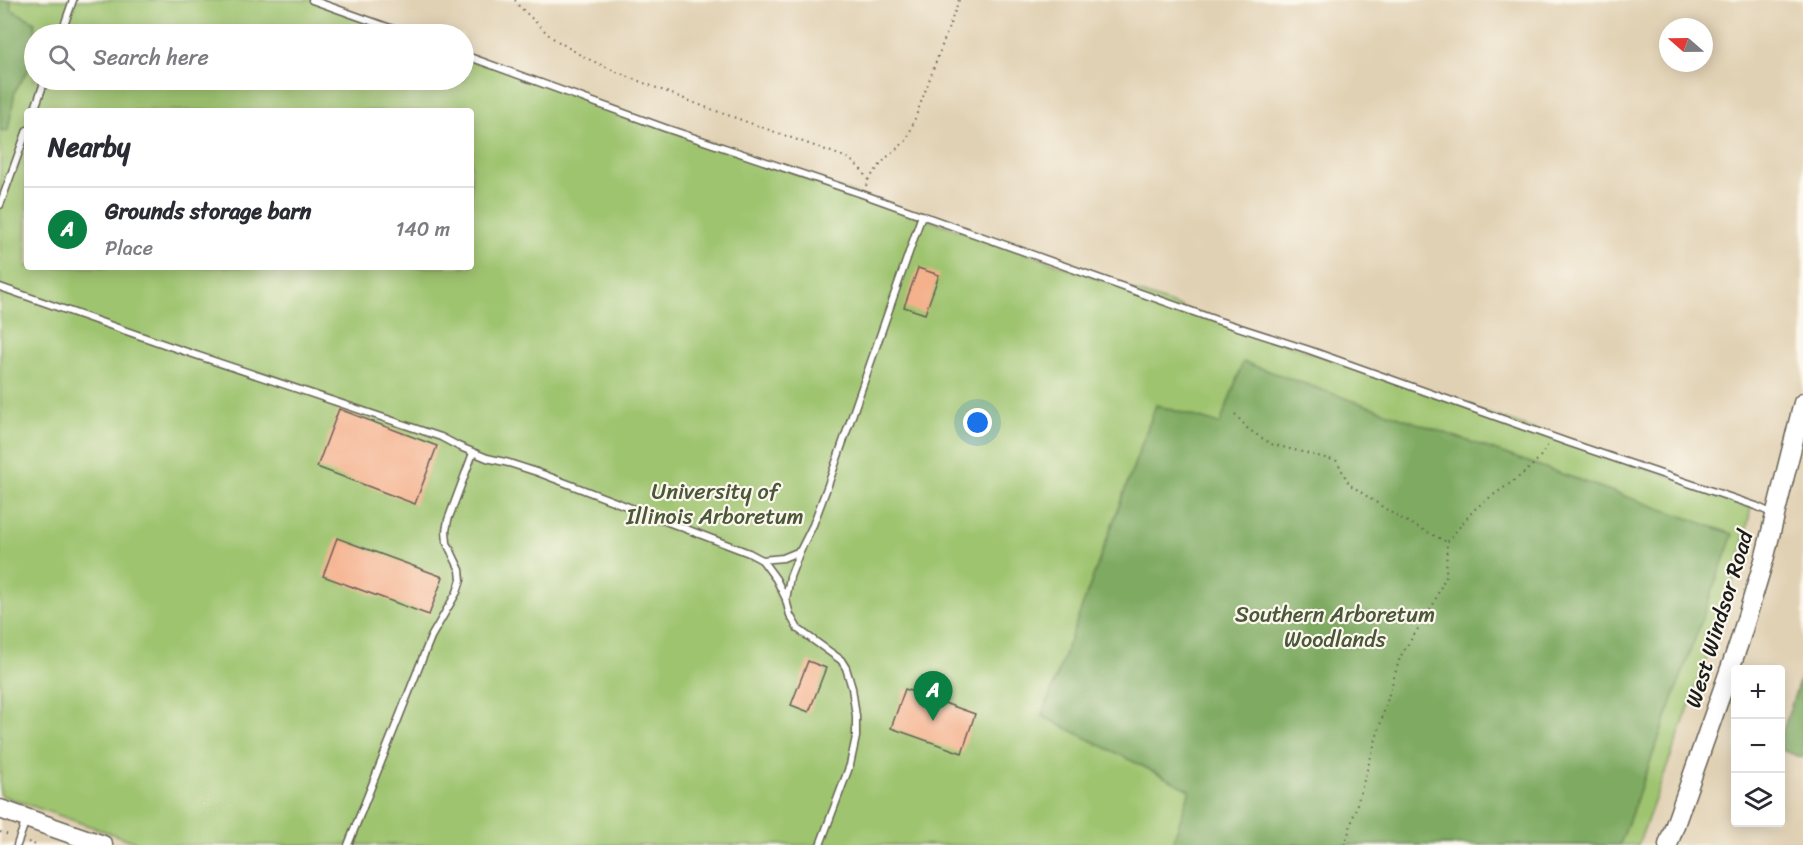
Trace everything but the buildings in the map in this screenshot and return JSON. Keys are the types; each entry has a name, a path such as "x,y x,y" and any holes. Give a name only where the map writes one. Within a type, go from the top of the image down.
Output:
{"main road":[{"name":"West Windsor Road","path":"1668,845 1739,643 1776,516 1803,403"},
{"path":"0,809 103,845"}],"lane":[{"path":"64,24 73,0"},
{"path":"312,0 379,24"},
{"path":"474,59 665,128 862,194 1551,437 1755,506 1776,516"},
{"path":"35,108 41,90"},
{"path":"0,205 24,138"},
{"path":"786,600 790,577 828,485 922,215"},
{"path":"0,287 441,437 473,453 537,472 762,560 776,579 798,629 841,660 852,688 856,737 850,765 820,845"},
{"path":"348,845 431,637 457,592 461,580 460,570 447,543 446,531 473,453"},
{"path":"762,560 783,558 800,551"},
{"path":"17,845 27,818"}],"path":[{"path":"515,0 551,37 582,56 705,107 848,158 860,168 868,180"},
{"path":"862,194 868,180 886,158 907,141 959,0"},
{"path":"1235,414 1248,429 1271,444 1337,461 1349,484 1396,516 1447,542"},
{"path":"1344,845 1400,657 1433,605 1446,575 1447,542 1479,505 1513,482 1543,454 1551,437"}],"shaded area":[{"name":"University of Illinois Arboretum","path":"0,0 1803,0 1803,845 0,845"}],"green space":[{"name":"University of Illinois Arboretum","path":"0,0 316,0 382,24 24,24 24,90 474,90 474,58 665,128 1751,505 1738,566 1725,608 1638,845 144,845 0,795"},
{"path":"0,0 10,0 12,10 35,24 24,24 24,76 15,91 8,131 0,130"},
{"name":"Southern Arboretum Woodlands","path":"1243,362 1733,534 1620,845 1172,845 1190,790 1042,716 1156,405 1220,424"},
{"path":"1803,670 1803,758 1785,751 1785,724"}],"place":[{"name":"Grounds storage barn","path":"933,721"}]}
